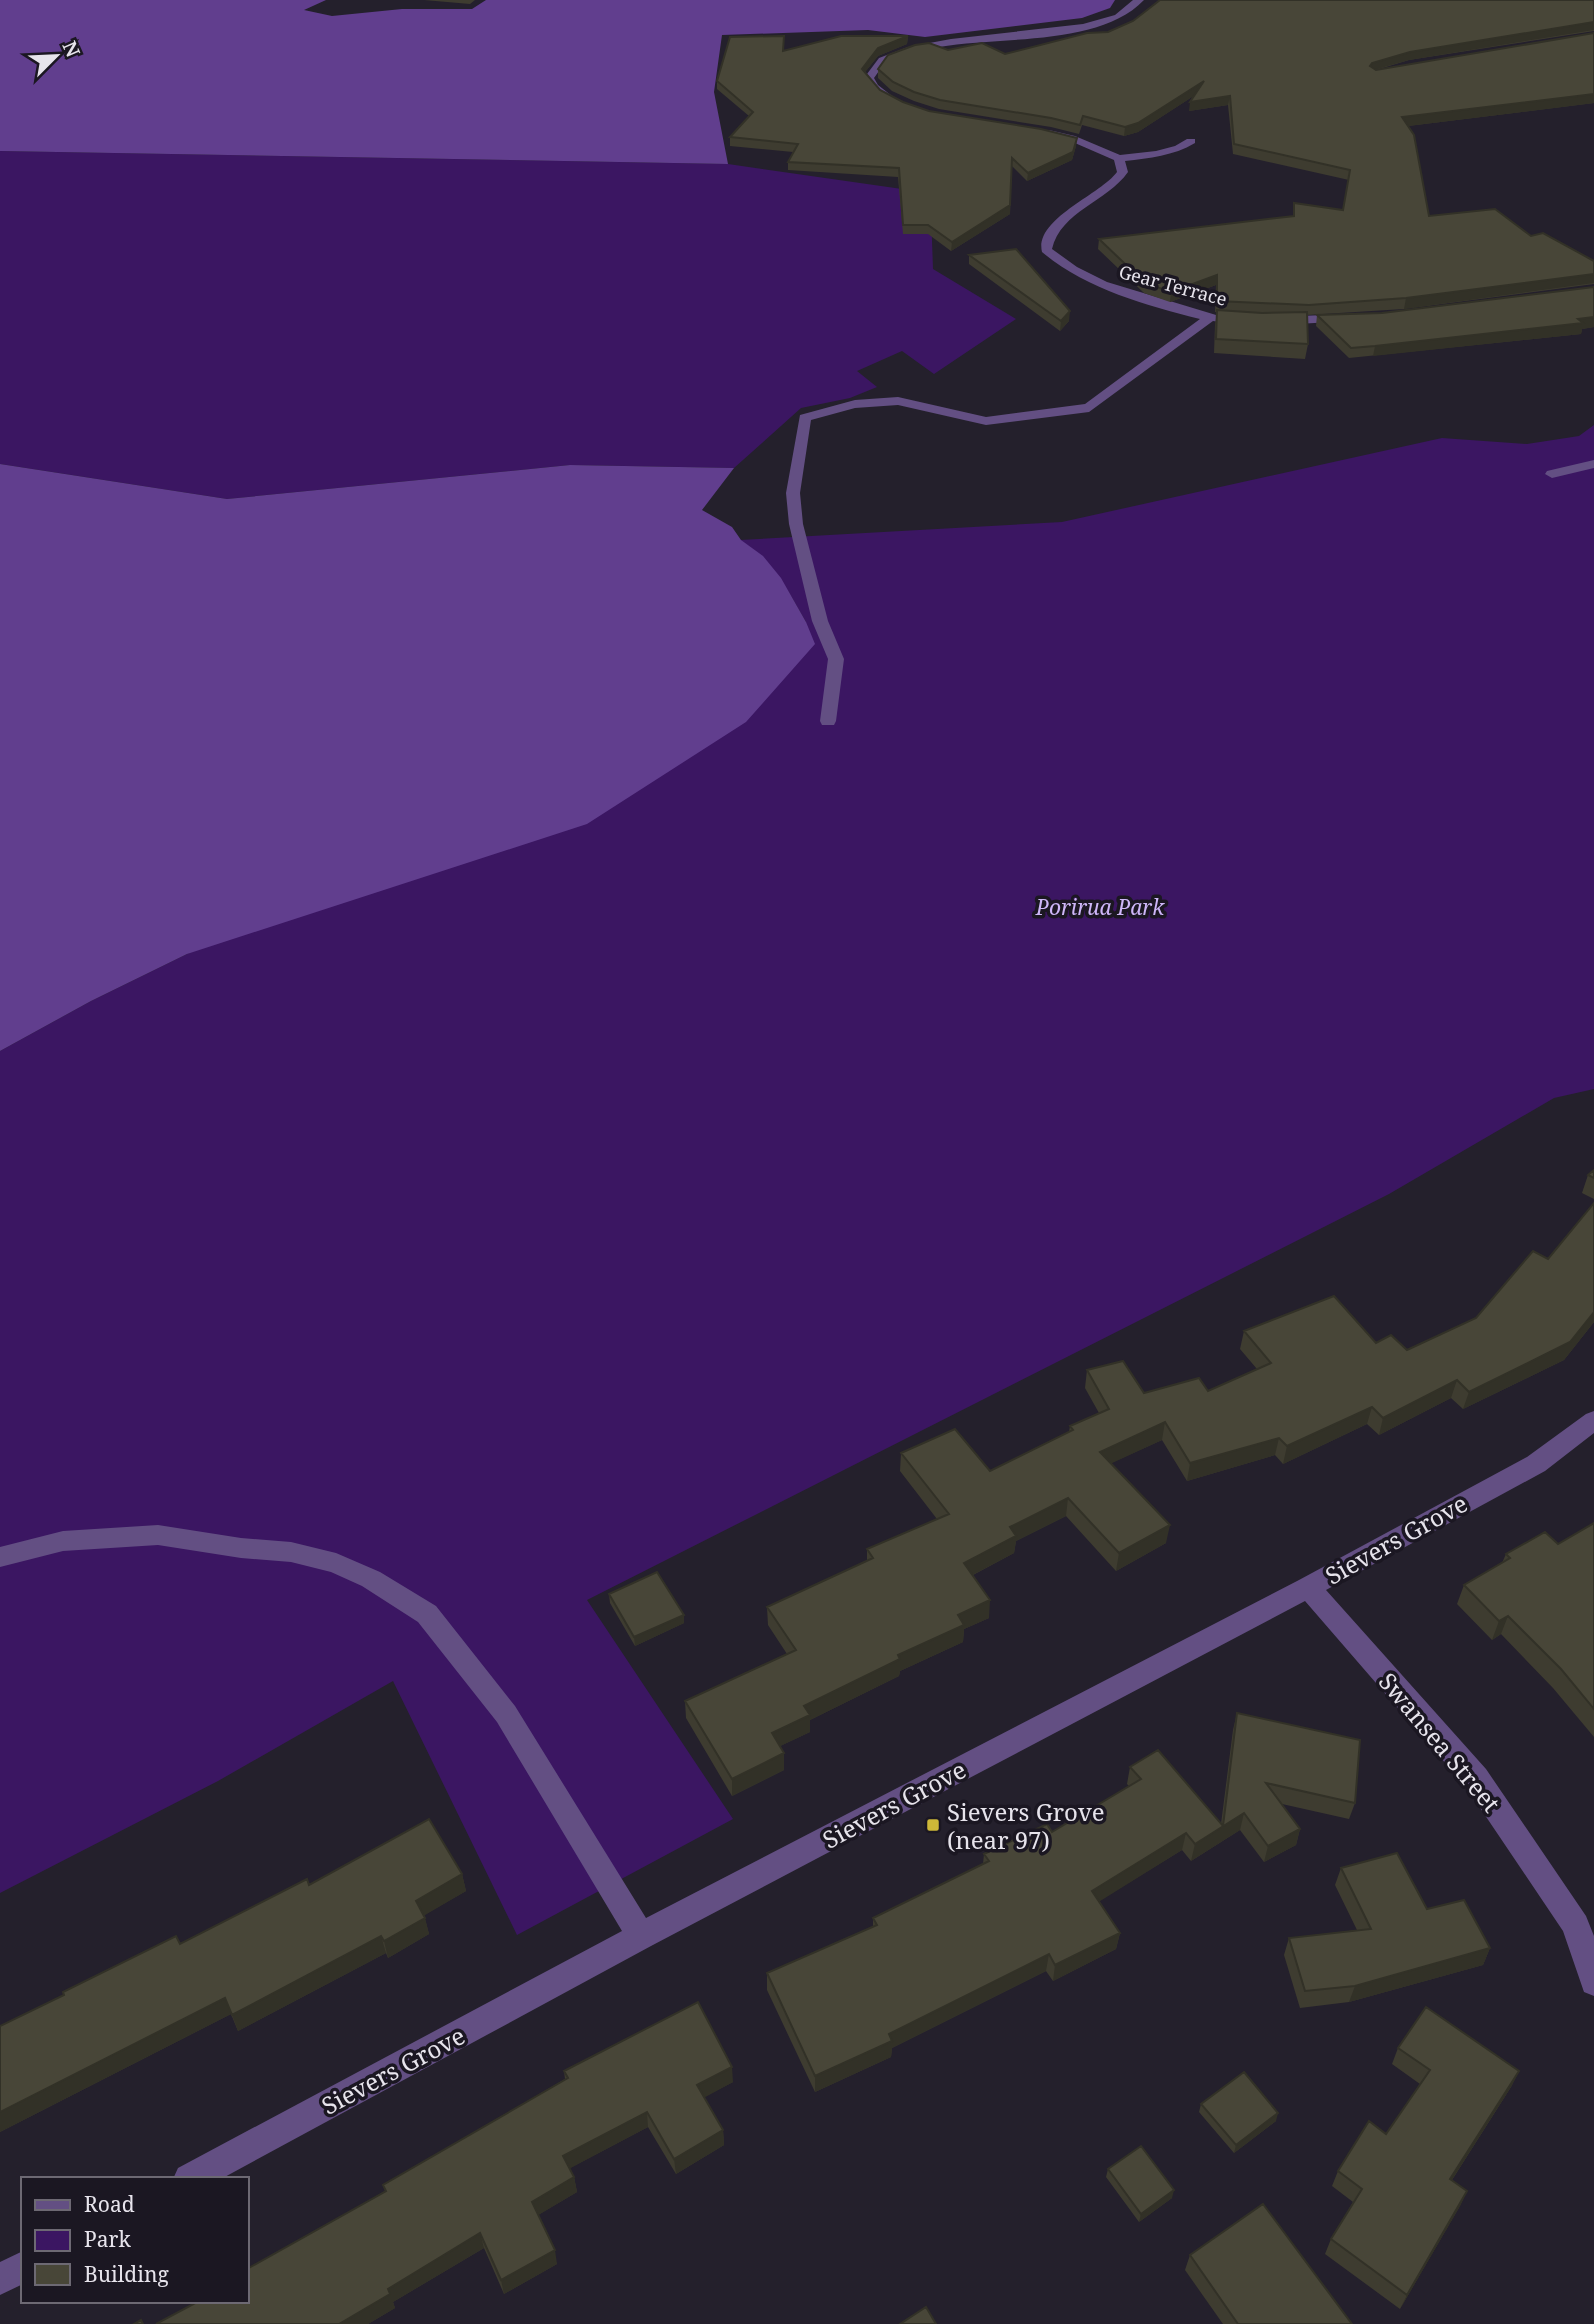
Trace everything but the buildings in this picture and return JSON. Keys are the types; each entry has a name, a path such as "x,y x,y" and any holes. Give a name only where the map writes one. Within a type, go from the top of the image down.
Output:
{"street":[{"path":"902,104 880,93 869,78 872,69 887,58 942,43 1025,35 1117,19 1133,10 1139,0"},
{"path":"1037,130 1071,138 1119,158 1157,154 1179,148 1191,141"},
{"name":"Gear Terrace","path":"1119,158 1123,172 1117,180 1054,228 1047,240 1046,250 1058,261 1086,278 1132,295 1209,317 1235,320"},
{"path":"828,721 836,659 820,621 810,583 796,524 793,493 806,418 826,410 855,404 898,401 986,421 1089,408 1209,317"},
{"path":"1272,321 1356,318"},
{"path":"1552,474 1594,464"},
{"name":"Sievers Grove","path":"193,2177 641,1936 1308,1587 1536,1464 1594,1420"},
{"path":"0,1557 63,1541 158,1535 241,1548 291,1552 336,1563 370,1579 427,1614 506,1714 641,1936"},
{"name":"Swansea Street","path":"1308,1587 1476,1778 1576,1925 1594,1982"},
{"path":"0,2279 21,2268"}],"green space":[{"path":"0,151 728,164 944,195 931,212 933,269 1016,319 934,374 902,351 857,371 877,387 850,398 801,408 734,468 570,465 227,499 0,464"},
{"name":"Porirua Park","path":"1594,425 1594,1089 1554,1098 1389,1194 587,1600 733,1819 517,1935 393,1681 218,1781 0,1893 0,1051 91,1001 187,954 806,622 771,567 740,540 1062,522 1442,438 1527,444 1579,436"}],"shaded area":[{"path":"0,0 326,0 304,10 332,16 402,9 472,9 486,0 1115,0 1110,8 1082,18 925,37 868,30 722,35 714,92 728,164 0,151"},
{"path":"0,464 227,499 570,465 734,468 702,510 732,527 741,540 763,556 781,578 815,644 746,722 587,824 187,954 91,1001 0,1051"}],"place":[{"name":"Sievers Grove (near 97)","path":"933,1825"}]}
